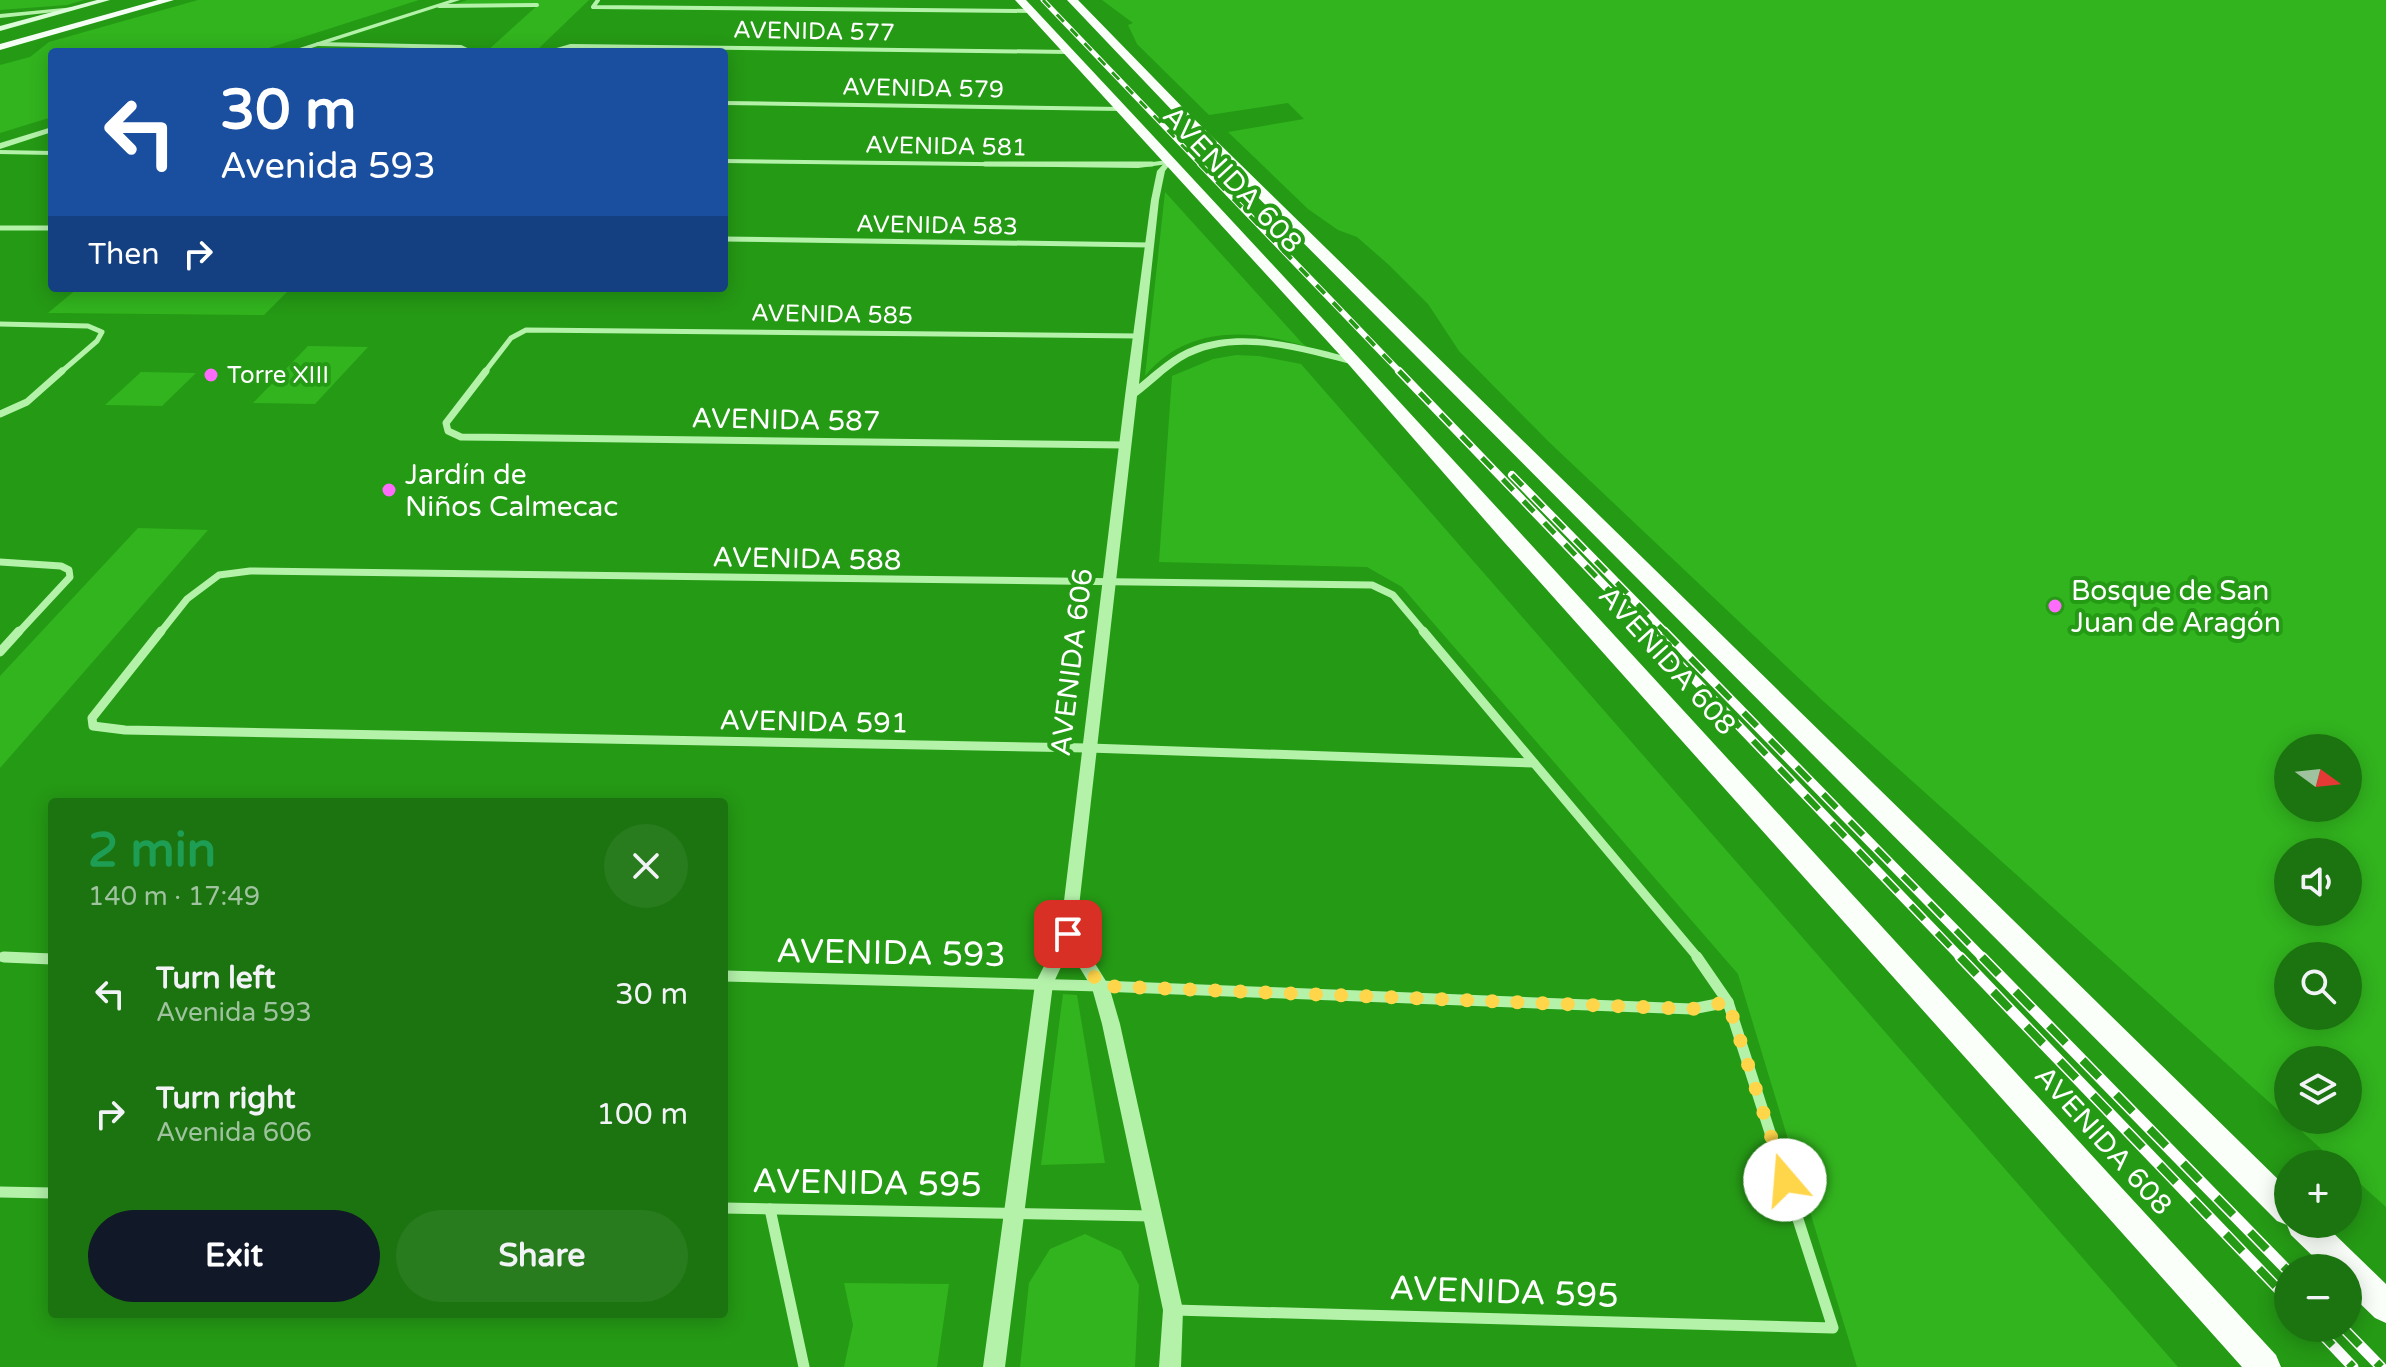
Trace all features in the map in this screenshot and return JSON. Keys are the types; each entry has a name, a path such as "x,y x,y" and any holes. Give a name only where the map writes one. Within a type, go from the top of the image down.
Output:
{"highway":[{"name":"AVENIDA 608","path":"1072,0 1199,131 2274,1196"},
{"name":"AVENIDA 608","path":"1025,6 1356,362 1511,538 2264,1367"},
{"path":"2316,1238 2367,1287"}],"main road":[{"path":"0,29 106,0"},
{"path":"0,39 140,0"},
{"path":"0,49 169,0"},
{"path":"0,61 86,23"},
{"path":"0,49 55,35"}],"street":[{"path":"304,48 457,0"},
{"path":"598,0 593,7 1025,6"},
{"path":"439,6 537,5"},
{"path":"0,16 77,8"},
{"path":"318,44 419,48"},
{"name":"AVENIDA 577","path":"728,49 1069,52"},
{"name":"AVENIDA 579","path":"728,103 1122,109"},
{"path":"0,149 48,131"},
{"path":"0,149 48,153"},
{"name":"AVENIDA 581","path":"728,161 1123,166 1168,162"},
{"name":"AVENIDA 606","path":"994,1367 1044,984 1068,934 1130,396 1161,171 1168,162"},
{"path":"0,228 48,228"},
{"name":"AVENIDA 583","path":"728,239 1150,245"},
{"path":"0,324 88,326 102,332 97,341 27,402 2,414"},
{"name":"AVENIDA 585","path":"448,431 446,423 511,338 526,330 1138,336"},
{"path":"1130,396 1180,357 1209,346 1270,344 1356,362"},
{"name":"AVENIDA 587","path":"448,431 461,437 1125,445"},
{"path":"0,562 47,563 69,570 70,577 0,652"},
{"name":"AVENIDA 588","path":"93,726 92,718 187,599 219,575 250,571 1372,585 1393,595 1534,763"},
{"name":"AVENIDA 591","path":"93,726 125,730 1089,748 1534,763"},
{"path":"1534,763 1709,971 1728,1002"},
{"path":"1068,934 1100,986 1173,1310 1170,1367"},
{"path":"0,957 48,959"},
{"name":"AVENIDA 593","path":"728,976 1044,984 1692,1009 1728,1002"},
{"name":"AVENIDA 595","path":"1173,1310 1833,1328 1728,1002"},
{"path":"0,1192 48,1193"},
{"name":"AVENIDA 595","path":"728,1208 1152,1216"},
{"path":"770,1209 804,1367"}],"green space":[{"path":"0,0 84,0 67,5 0,10"},
{"path":"198,0 419,0 269,48 48,48 48,118 0,133 0,65 30,57 49,42"},
{"path":"467,0 589,0 539,48 490,48 539,4 456,4"},
{"name":"Bosque de San Juan de Aragón","path":"1102,0 2386,0 2386,1207 2362,1186 2362,1150 2322,1150 2305,1134 2362,1134 2362,1046 2274,1046 2274,1106 1822,700 1549,442 1459,351 1428,304 1389,265 1357,237 1338,230 1308,209 1228,132 1304,119 1288,103 1209,115 1137,44 1128,25 1133,23"},
{"path":"1165,192 1307,347 1263,336 1220,336 1180,348 1161,360 1145,376"},
{"path":"73,292 287,292 264,315 48,313"},
{"path":"308,346 368,347 315,404 253,403"},
{"path":"1236,355 1301,364 2178,1367 1857,1367 1738,974 1402,587 1367,567 1159,562 1172,376 1213,359"},
{"path":"140,373 196,373 162,406 105,405"},
{"path":"138,528 208,530 0,768 0,676"},
{"path":"1063,994 1077,995 1105,1163 1041,1165"},
{"path":"1085,1234 1121,1251 1139,1285 1135,1367 1020,1367 1029,1283 1050,1249"},
{"path":"844,1283 949,1284 937,1367 844,1367 853,1325"}],"railway":[{"path":"1043,0 1202,166"},
{"path":"1200,164 1401,373"},
{"path":"1399,371 1650,633"},
{"path":"1512,475 1666,633"},
{"path":"1648,631 1962,959"},
{"path":"1664,631 1984,959"},
{"path":"1960,957 2274,1284"},
{"path":"1982,957 2274,1257"},
{"path":"2329,1342 2353,1367"},
{"path":"2357,1342 2381,1367"}],"place":[{"name":"Torre XIII","path":"211,375"},
{"name":"Jardín de Niños Calmecac","path":"389,490"},
{"name":"Bosque de San Juan de Aragón","path":"2055,606"}],"route":[{"path":"1068,934 1100,986 1692,1009 1728,1002 1785,1180"}]}
